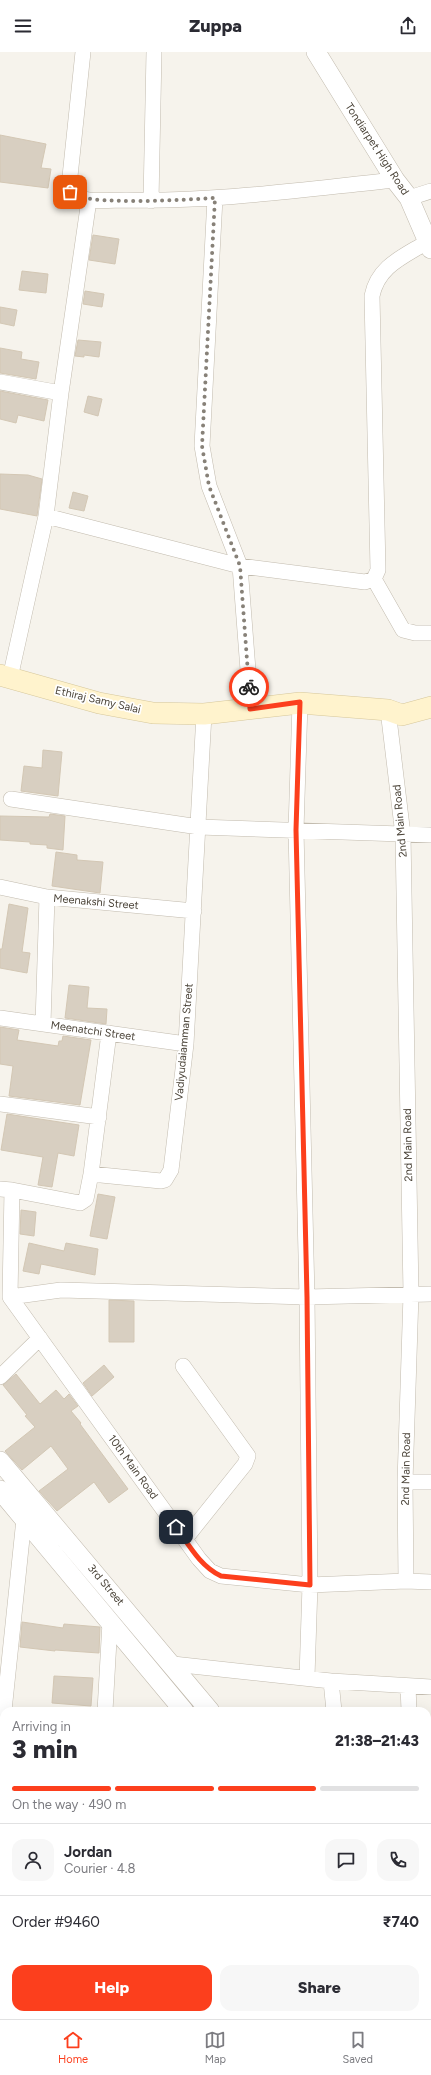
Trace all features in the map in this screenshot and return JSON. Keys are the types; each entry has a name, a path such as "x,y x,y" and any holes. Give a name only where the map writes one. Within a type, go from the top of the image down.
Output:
{"main road":[{"name":"Ethiraj Samy Salai","path":"5,676 99,703 153,713 204,714 300,702 388,710 402,715 431,707"},
{"path":"388,710 405,701 431,696"}],"street":[{"path":"83,52 69,186 73,194 89,200 151,201 215,198 395,180"},
{"path":"151,201 154,52"},
{"name":"Tondiarpet High Road","path":"316,52 395,180 409,198 429,246"},
{"path":"409,198 431,191"},
{"path":"215,198 202,446 209,486 240,566 250,709"},
{"path":"5,676 46,516 61,393 89,200"},
{"path":"46,516 240,566 364,582 374,579 378,570 372,296 374,284 384,270 429,246"},
{"path":"0,382 61,393"},
{"path":"374,579 403,630 415,633 431,633"},
{"path":"300,702 296,830 307,1297 310,1585 307,1677"},
{"name":"2nd Main Road","path":"388,710 402,835 411,1294 405,1482 406,1581"},
{"name":"Vadiyudaiamman Street","path":"91,1174 161,1181 169,1175 186,1044 204,714"},
{"path":"11,799 199,827 431,835"},
{"name":"Meenakshi Street","path":"0,887 47,898 194,911"},
{"path":"43,1024 47,898"},
{"name":"Meenatchi Street","path":"0,1018 186,1044"},
{"path":"109,1033 99,1117 86,1200 80,1203 6,1190 10,1297 61,1290 307,1297 431,1294"},
{"path":"0,1104 99,1117"},
{"name":"10th Main Road","path":"10,1297 185,1539 210,1571 221,1576 310,1585 406,1581 431,1582"},
{"path":"0,1377 40,1338"},
{"path":"183,1366 248,1456 245,1464 185,1539"},
{"name":"3rd Street","path":"0,1461 173,1664 207,1707"},
{"path":"405,1482 431,1482"},
{"name":"3rd Street","path":"0,1490 181,1707"},
{"path":"5,1707 24,1519"},
{"path":"105,1707 110,1622"},
{"path":"173,1664 307,1677 331,1681 431,1687"},
{"path":"331,1681 334,1707"},
{"path":"408,1686 409,1707"}],"building":[{"path":"0,135 46,144 41,168 51,169 48,188 0,182"},
{"path":"93,235 119,239 115,264 89,260"},
{"path":"22,271 48,274 46,293 19,290"},
{"path":"85,291 104,294 102,307 83,304"},
{"path":"0,307 17,310 14,326 0,323"},
{"path":"78,340 101,342 99,357 84,355 84,357 75,356"},
{"path":"0,348 22,352 21,359 39,362 36,379 0,373"},
{"path":"0,391 48,400 44,421 18,415 16,423 0,419"},
{"path":"88,396 102,399 98,416 84,412"},
{"path":"0,474 28,475 42,479 37,516 0,509"},
{"path":"73,492 88,496 84,511 69,508"},
{"path":"43,750 62,752 58,796 21,791 24,766 42,768"},
{"path":"50,814 65,816 63,850 47,848 47,845 30,844 30,842 0,840 0,816 49,817"},
{"path":"56,852 77,855 77,860 103,862 100,893 52,886"},
{"path":"9,904 28,908 22,952 30,953 27,973 0,968 0,949 2,949"},
{"path":"69,985 89,987 87,1008 107,1009 106,1024 65,1018"},
{"path":"0,1027 19,1030 17,1040 58,1046 59,1041 62,1041 63,1036 91,1040 80,1105 9,1096 13,1066 0,1064"},
{"path":"7,1114 79,1125 74,1156 58,1153 52,1187 38,1185 43,1157 1,1150"},
{"path":"98,1194 115,1197 107,1239 90,1236"},
{"path":"21,1210 36,1212 34,1236 20,1234"},
{"path":"29,1243 64,1251 66,1243 98,1249 95,1275 41,1264 39,1274 23,1271"},
{"path":"109,1300 134,1301 134,1342 109,1342"},
{"path":"104,1365 114,1377 92,1396 83,1383"},
{"path":"16,1374 40,1404 56,1390 64,1399 69,1394 78,1406 71,1411 128,1489 109,1503 94,1482 57,1511 39,1491 68,1469 51,1446 22,1470 5,1451 35,1427 25,1416 27,1415 3,1385"},
{"path":"22,1622 63,1628 64,1624 100,1627 99,1653 55,1651 20,1647"},
{"path":"54,1676 93,1678 91,1706 52,1703"}],"way so far":[{"path":"70,192 76,196 89,200 151,201 215,198 202,446 205,471 209,486 240,566 249,687"}],"route":[{"path":"176,1527 199,1559 210,1571 221,1576 310,1585 307,1297 296,830 300,702 250,709 249,687"}]}
